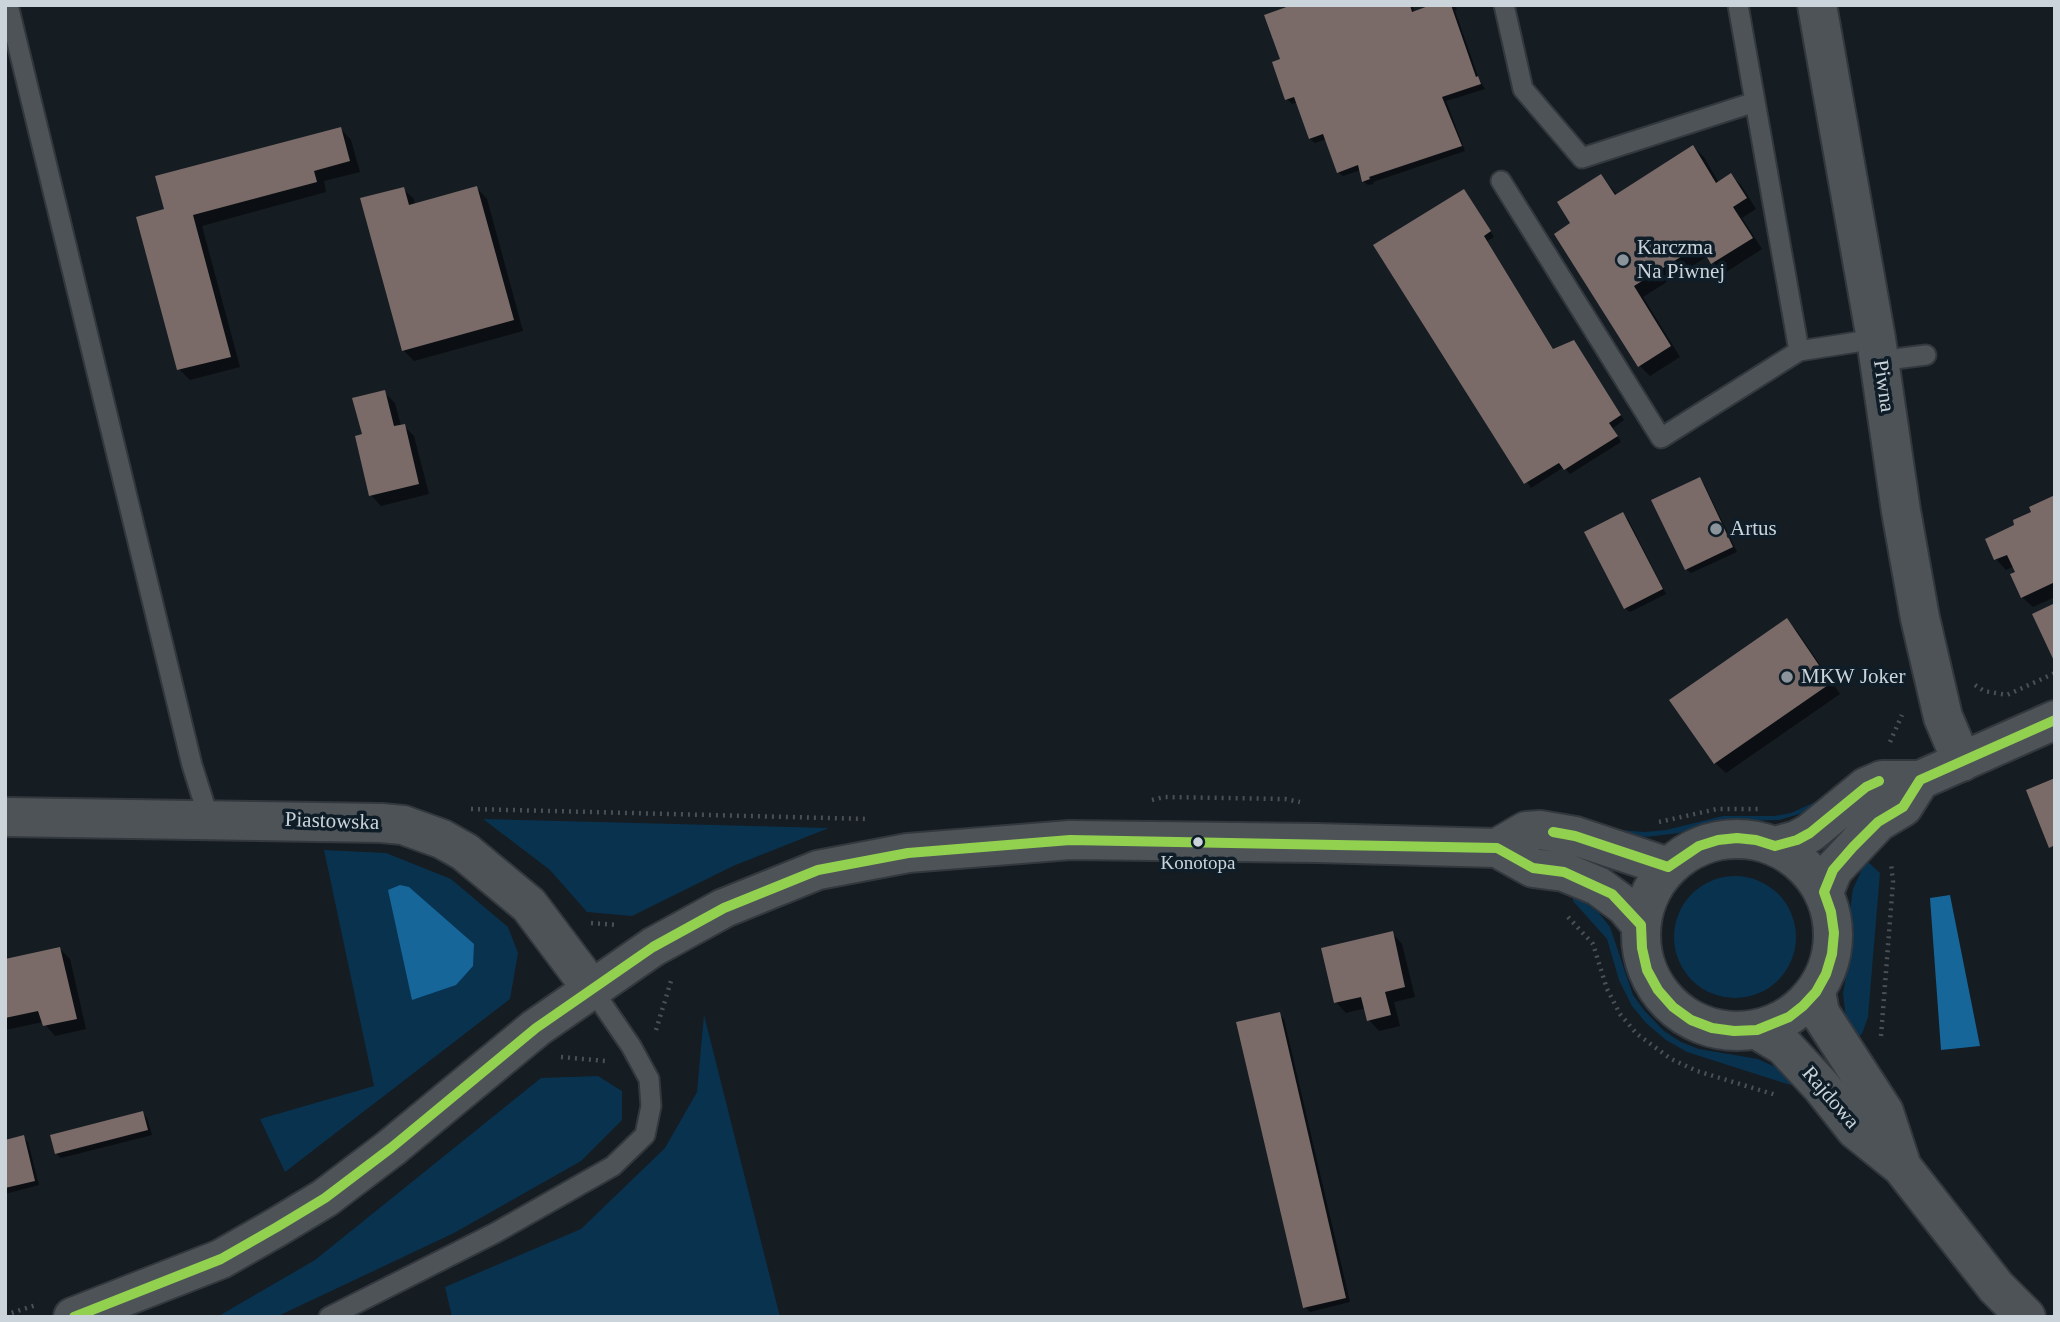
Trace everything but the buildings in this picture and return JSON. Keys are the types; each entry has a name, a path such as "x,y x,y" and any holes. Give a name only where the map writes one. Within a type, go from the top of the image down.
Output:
{"street":[{"name":"Piwna","path":"1816,5 1878,350 1901,511 1920,618 1943,717 1962,762"},
{"path":"1772,827 1797,840 1810,833 1866,787 1882,780 1920,780 2055,720"},
{"path":"1824,892 1833,870 1878,822 1903,807 1920,780"},
{"name":"Piastowska","path":"5,817 209,819 402,825 442,839 465,852 529,905 592,989"},
{"path":"1772,827 1824,892 1834,933 1832,954 1826,974 1815,992 1789,1017 1757,1030 1712,1028 1691,1020 1672,1007 1647,970 1641,925 1646,904 1654,884 1668,867 1683,855 1718,840 1756,840 1772,827"},
{"path":"1497,848 1526,831 1540,830 1575,836 1668,867"},
{"path":"73,1317 221,1259 306,1210 391,1148 536,1028 653,947 724,908 818,870 908,853 1069,840 1497,848 1533,868 1564,872 1598,886 1625,906 1641,925"},
{"name":"Rajdowa","path":"1815,992 1820,1013 1884,1112 1902,1167"},
{"name":"Rajdowa","path":"1757,1030 1784,1046 1856,1130 1902,1167 1996,1287 2026,1317"}],"lane":[{"path":"8,5 192,765 209,819"},
{"path":"1504,5 1523,89 1582,158 1755,102"},
{"path":"1738,5 1799,351"},
{"path":"1501,181 1661,438 1799,351 1878,350 1926,355"},
{"path":"329,1317 495,1233 613,1166 645,1135 651,1106 649,1079 631,1046 592,989"}],"path":[{"path":"1968,681 1984,691 2007,695 2055,673"},
{"path":"1884,749 1897,730 1903,706"},
{"path":"442,839 453,813 466,809 879,819"},
{"path":"1647,823 1669,821 1717,809 1772,827"},
{"path":"1880,1042 1893,882 1890,859"},
{"path":"1560,909 1593,944 1607,989 1620,1014 1652,1047 1697,1070 1788,1098"},
{"path":"556,938 578,923 628,925"},
{"path":"557,1057 609,1061 656,1032 674,971"}],"shaded area":[{"path":"1815,802 1818,805 1806,812 1779,820 1715,822 1679,833 1646,837 1609,829 1644,832 1666,830 1723,816 1774,816 1791,813"},
{"path":"483,819 829,828 733,866 632,916 587,912 550,870"},
{"path":"324,850 386,853 451,879 508,927 518,953 510,999 285,1172 260,1119 374,1086"},
{"path":"1866,860 1880,873 1868,1017 1862,1034 1853,1041 1847,1029 1843,993 1852,943 1850,910 1853,889"},
{"path":"1735,876 1758,881 1778,894 1791,914 1796,937 1791,960 1778,980 1758,993 1735,998 1712,993 1692,980 1679,960 1674,937 1679,914 1692,894 1712,881"},
{"path":"400,885 409,887 474,944 473,966 456,985 412,1000 388,890"},
{"path":"1573,893 1599,913 1610,927 1633,995 1664,1031 1699,1049 1758,1059 1782,1070 1795,1083 1784,1083 1687,1052 1666,1040 1646,1023 1632,1006 1619,980 1607,939 1573,901"},
{"path":"1950,895 1980,1046 1941,1050 1930,898"},
{"path":"704,1015 780,1317 452,1317 445,1287 581,1229 665,1148 697,1092"},
{"path":"598,1076 622,1091 622,1120 581,1161 454,1233 276,1317 217,1317 315,1260 541,1078"}],"transit line":[{"path":"74,1317 221,1259 277,1227 325,1198 391,1148 536,1028 653,947 724,908 818,870 908,853 1070,840 1497,848 1533,868 1564,872 1612,894 1641,925 1647,970 1658,990 1673,1007 1691,1020 1712,1028 1757,1030 1789,1017 1803,1006 1816,992 1826,974 1834,933 1824,892 1833,870 1853,847 1878,822 1903,807 1920,780 2055,720"},
{"path":"1553,832 1575,836 1668,867 1699,846 1718,840 1737,838 1775,846 1797,840 1810,833 1866,787 1879,781"}],"place":[{"name":"Karczma Na Piwnej","path":"1623,260"},
{"name":"Artus","path":"1716,529"},
{"name":"MKW Joker","path":"1787,677"},
{"name":"Konotopa","path":"1198,842"}]}
